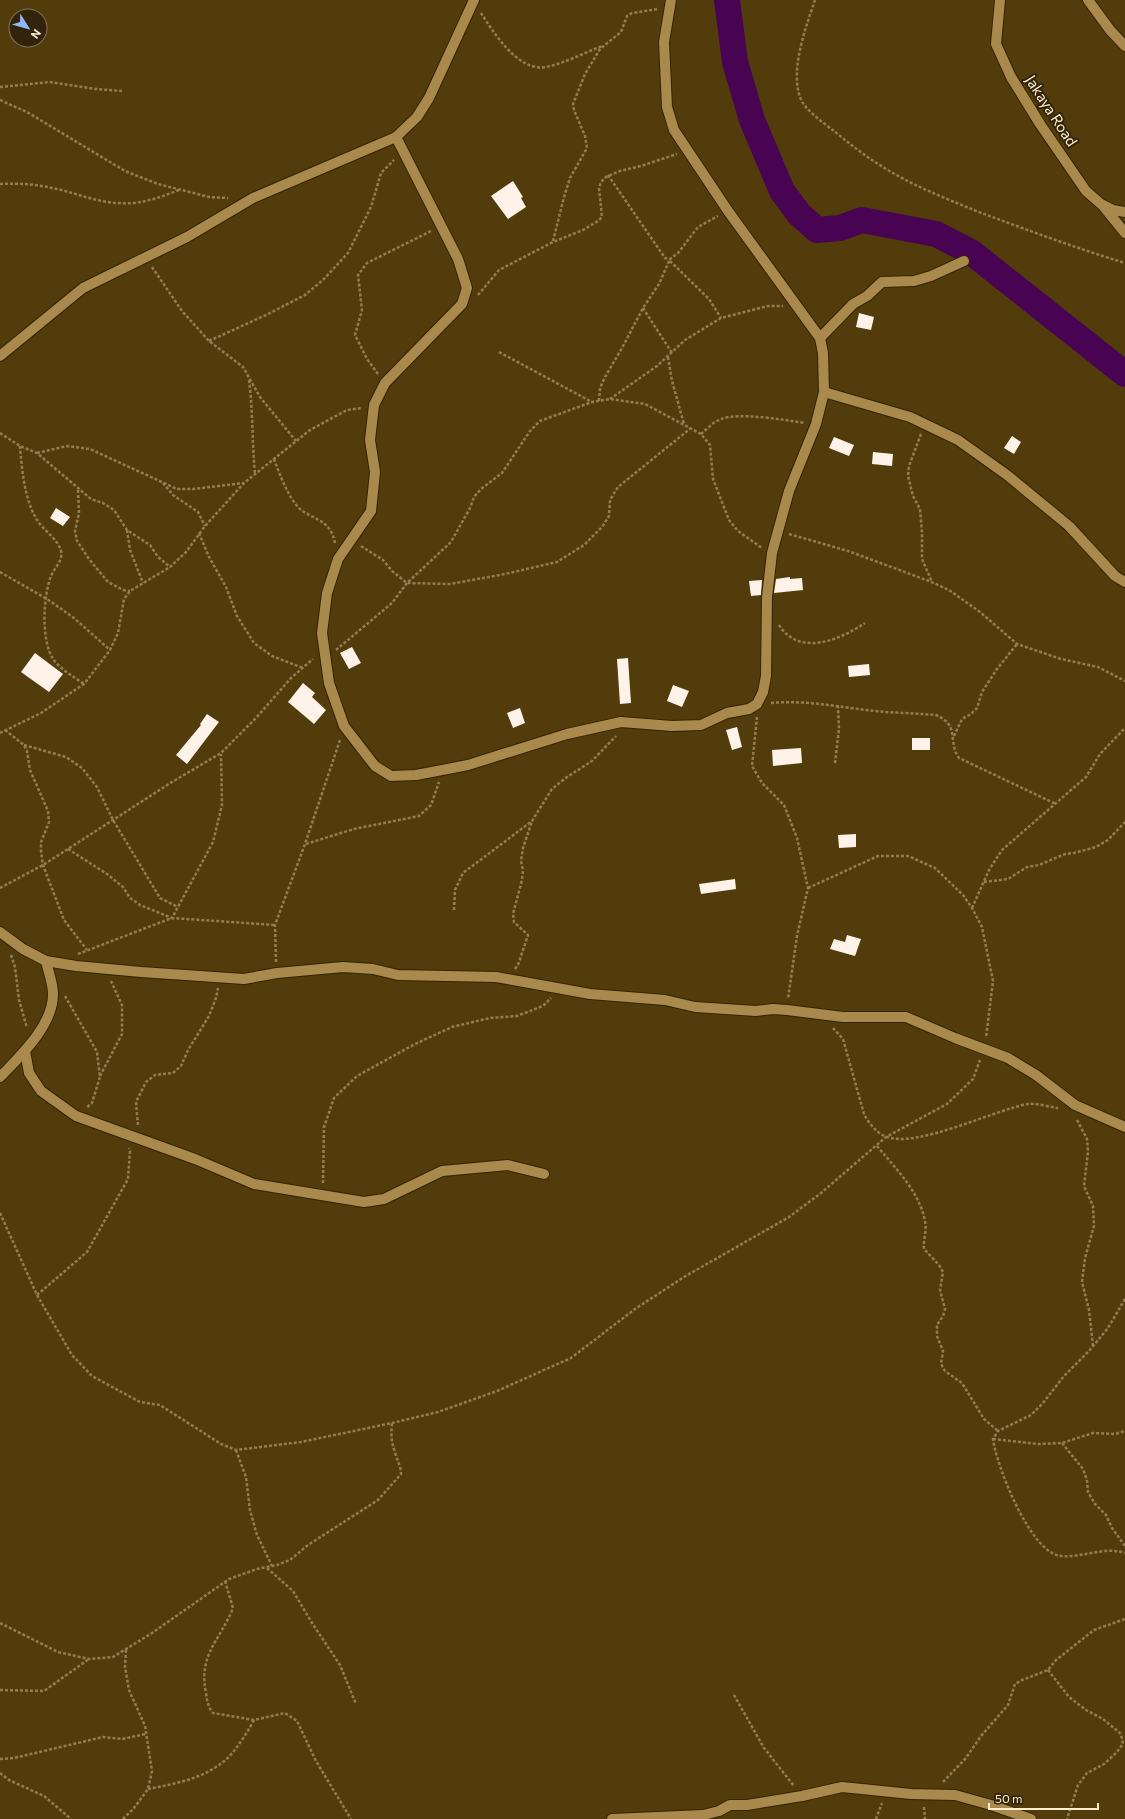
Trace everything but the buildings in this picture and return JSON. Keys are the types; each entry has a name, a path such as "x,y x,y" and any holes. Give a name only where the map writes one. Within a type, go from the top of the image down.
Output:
{"street":[{"name":"Jakaya Road","path":"1000,0 996,44 1011,77 1040,124 1086,191 1101,204 1113,210 1125,212"},
{"path":"1088,0 1110,30 1125,46"},
{"path":"0,356 83,288 187,237 253,198 396,137 417,117 429,98 474,1"},
{"path":"396,137 458,259 467,288 462,304 386,383 374,406 370,440 375,472 371,510 338,559 327,593 322,633 329,683 344,726 375,766 391,776 416,775 468,765 567,734 621,722 672,726 701,725 727,713 750,709 758,704 763,692 766,676 767,614 772,553 789,491 816,424 824,392 823,353 820,338 728,210 674,130 667,107 664,42 670,3"},
{"path":"1101,204 1125,234"},
{"path":"820,338 853,304 867,296 882,282 914,281 931,276 964,260"},
{"path":"824,392 910,417 958,440 1007,475 1069,526 1115,576 1125,582"},
{"path":"2,934 23,949 46,961 106,968 244,979 277,973 343,967 373,970 398,975 485,976 507,978 590,994 665,1000 695,1007 756,1011 773,1009 843,1017 906,1017 1008,1058 1036,1075 1071,1105 1125,1127"},
{"path":"0,1077 32,1042 42,1027 52,1006 53,994 46,961"},
{"path":"25,1051 29,1073 41,1091 76,1116 195,1159 254,1184 364,1202 384,1199 442,1171 508,1165 544,1174"},
{"path":"612,1819 672,1818 703,1815 719,1811 730,1806 747,1805 802,1796 842,1787 887,1792 956,1795 992,1805 1031,1819"}],"path":[{"path":"815,0 804,32 799,56 797,84 800,99 816,117 882,167 910,182 1030,231 1125,263"},
{"path":"474,1 496,36 525,64 537,68 546,67 603,45 621,32 629,14 670,3"},
{"path":"553,242 568,184 587,148 585,136 574,110 574,99 585,74 603,45"},
{"path":"0,87 49,82 122,91"},
{"path":"0,100 27,112 125,171 158,184 209,198 231,198"},
{"path":"462,304 484,290 499,270 553,242 583,230 598,221 602,217 599,188 601,182 608,175 688,150"},
{"path":"209,341 305,295 323,280 348,253 371,207 381,173 403,151"},
{"path":"608,175 662,256 670,260 709,299 721,318"},
{"path":"0,184 52,188 89,198 117,203 149,202 180,190"},
{"path":"598,401 600,388 605,377 643,308 659,284 670,260 678,253 698,227 728,210"},
{"path":"386,383 367,359 355,335 362,310 358,275 367,263 441,227"},
{"path":"146,257 182,311 209,341 242,367 260,397 296,441"},
{"path":"610,399 657,366 685,340 721,318 768,306 796,305"},
{"path":"643,308 672,353"},
{"path":"499,352 592,402"},
{"path":"668,357 672,381 684,424"},
{"path":"249,378 255,474"},
{"path":"0,888 43,866 113,820 221,753 256,718 291,678 392,603 407,583 434,560 451,542 470,508 474,497 481,489 502,473 530,431 540,421 592,402 610,399 645,404 684,424 701,434 710,445 713,479 729,520 738,531 749,540 772,553"},
{"path":"0,733 41,713 84,684 110,650 118,633 124,599 130,591 170,567 186,552 199,533 244,482 310,430 347,410 374,406"},
{"path":"701,434 715,422 727,418 774,419 816,424"},
{"path":"925,423 908,466 908,476 913,496 920,509 922,559 932,582"},
{"path":"351,540 383,560 392,571 407,583 450,584 505,574 557,562 584,545 602,527 609,516 610,500 618,487 691,428"},
{"path":"0,433 20,446 37,453 91,499 103,503 114,510 127,530 150,545 158,557 170,567"},
{"path":"20,446 22,475 28,497 37,520 61,550 61,558 52,575 44,615 46,642 54,660 84,684"},
{"path":"37,453 67,446 90,449 177,489 193,489 244,482"},
{"path":"274,459 289,496 299,507 319,519 331,529 338,559"},
{"path":"163,482 172,495 198,512 205,526"},
{"path":"78,489 79,513 75,531 77,541 89,559 108,582 123,590 130,591"},
{"path":"127,530 130,550 143,583"},
{"path":"777,531 848,552 932,582 949,590 980,612 1017,644 1061,659 1098,667 1125,681"},
{"path":"199,533 209,557 226,588 237,616 254,643 272,656 303,668"},
{"path":"0,572 47,599 74,618 110,650"},
{"path":"767,614 779,625 785,634 797,642 813,643 837,639 865,623"},
{"path":"954,736 962,719 971,714 977,708 982,692 997,669 1017,644"},
{"path":"787,1010 797,936 808,888 797,838 784,806 762,782 752,766 758,704 783,702 936,715 945,719 951,725 954,736 954,751 959,758 1056,804"},
{"path":"835,763 839,729 838,706"},
{"path":"507,978 518,965 528,935 514,922 513,914 522,880 523,870 521,861 532,821 552,789 566,777 592,760 630,723"},
{"path":"277,973 275,925 305,844 344,726"},
{"path":"972,908 989,870 1002,850 1086,777 1100,754 1125,728"},
{"path":"5,730 24,745 66,757 82,768 97,787 113,820 160,898 178,907"},
{"path":"24,745 27,751 30,770 48,811 49,822 42,842 41,851 43,866 64,920 86,950"},
{"path":"59,963 86,950 172,918 213,842 222,805 221,753"},
{"path":"305,844 354,829 419,816 431,805 442,770"},
{"path":"454,910 455,890 463,872 532,821"},
{"path":"984,882 1008,879 1027,867 1039,865 1065,854 1096,847 1108,840 1125,822"},
{"path":"68,849 107,874 123,888 130,898 140,905 172,918 275,925"},
{"path":"0,1213 37,1295 72,1355 92,1376 140,1402 160,1405 221,1444 236,1450 301,1442 392,1423 438,1412 497,1391 571,1358 635,1309 684,1277 789,1216 821,1192 886,1137 947,1104 973,1079 984,1049 994,981 982,927 972,908 962,895 935,868 908,856 878,856 808,888"},
{"path":"2,934 15,967 19,1000 32,1042"},
{"path":"76,1116 92,1103 100,1077 122,1034 122,1005 106,968"},
{"path":"139,1139 136,1102 146,1082 155,1075 173,1073 181,1066 188,1050 211,1010 216,998 219,977"},
{"path":"50,981 68,1000 97,1052 100,1077"},
{"path":"322,1196 324,1127 334,1098 357,1076 415,1044 452,1027 490,1018 517,1016 543,1006 560,989"},
{"path":"821,1014 843,1039 864,1114 869,1124 886,1137 905,1138 928,1135 1014,1107 1031,1104 1060,1108 1071,1105 1087,1139 1088,1152 1084,1186 1093,1206 1094,1226 1085,1258 1082,1282 1089,1310 1093,1346"},
{"path":"37,1295 87,1252 128,1179 130,1151 123,1133"},
{"path":"876,1146 900,1174 919,1202 925,1223 924,1249 939,1265 943,1272 940,1290 945,1309 943,1316 937,1325 937,1336 942,1351 941,1364 945,1371 962,1383 984,1419 998,1432"},
{"path":"1125,1299 1108,1328 1031,1415 998,1432 993,1439 994,1448 1006,1485 1025,1522 1052,1554 1061,1556 1081,1555 1107,1550 1125,1553"},
{"path":"0,1622 58,1652 89,1659 113,1657 186,1610 225,1581 236,1576 290,1560 308,1545 378,1500 401,1474 401,1468 394,1451 390,1435 392,1423"},
{"path":"993,1439 1038,1444 1062,1443 1093,1433 1114,1434 1125,1431"},
{"path":"1062,1443 1083,1469 1087,1480 1088,1492 1095,1504 1106,1514 1112,1528 1125,1546"},
{"path":"236,1450 246,1476 250,1510 257,1535 272,1566"},
{"path":"267,1567 293,1591 312,1624 340,1665 356,1704"},
{"path":"225,1581 233,1608 205,1663 204,1682 208,1707 213,1713 254,1720 285,1713 297,1722 316,1761 351,1819"},
{"path":"932,1795 966,1758 981,1736 1008,1705 1015,1684 1048,1670 1056,1660 1094,1630 1125,1619"},
{"path":"123,1819 134,1808 148,1789 152,1771 145,1726 129,1690 125,1667 126,1649"},
{"path":"0,1690 44,1691 89,1659"},
{"path":"1048,1670 1069,1697 1086,1710 1103,1719 1121,1734 1123,1744 1104,1764 1087,1773 1078,1785 1067,1819"},
{"path":"734,1695 764,1748 802,1796"},
{"path":"148,1789 184,1782 214,1769 233,1752 254,1720"},
{"path":"0,1759 14,1758 104,1737 122,1739 146,1734"},
{"path":"0,1773 9,1780 44,1796 71,1819"},
{"path":"876,1819 887,1792"}],"waterway":[{"path":"727,0 735,62 752,120 782,191 799,214 817,230 840,228 862,220 936,234 971,252 1125,374"}]}
